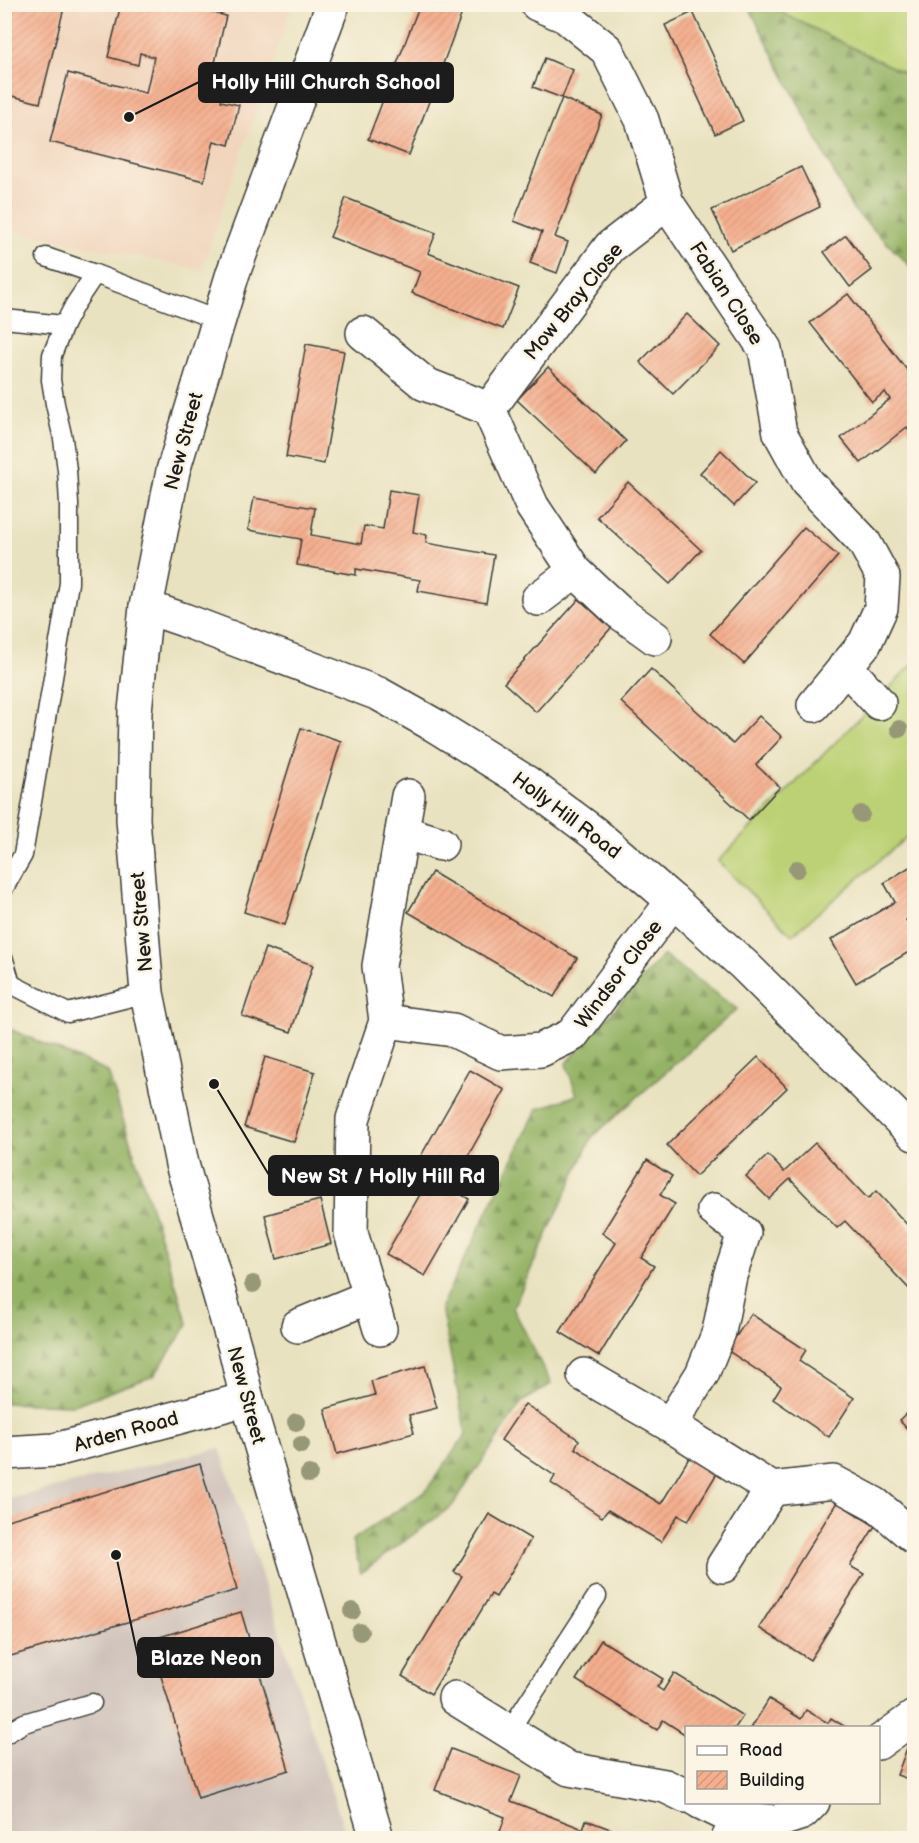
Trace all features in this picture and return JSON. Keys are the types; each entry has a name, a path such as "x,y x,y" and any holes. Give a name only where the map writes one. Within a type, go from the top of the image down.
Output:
{"street":[{"name":"New Street","path":"333,4 233,273 173,471 146,607 135,711 133,819 147,993 182,1164 235,1348 247,1400 377,1839"},
{"name":"Fabian Close","path":"537,4 565,16 607,50 642,120 667,203 765,349 780,433 807,482 864,542 883,577 881,608 865,644 814,705"},
{"name":"Mow Bray Close","path":"489,409 610,247 667,203"},
{"path":"363,333 425,384 489,409 532,506 576,571 619,612 654,638"},
{"path":"538,598 576,571"},
{"name":"Holly Hill Road","path":"146,607 379,694 526,782 594,832 744,965 915,1134"},
{"path":"845,666 879,703"},
{"path":"380,1329 351,1233 353,1119 386,1021 379,966 408,796"},
{"path":"402,832 441,844"},
{"name":"Windsor Close","path":"386,1021 453,1030 501,1053 541,1050 572,1035 673,901"},
{"path":"670,1425 702,1374 719,1332 730,1276 744,1233 714,1210"},
{"path":"298,1326 371,1296"},
{"path":"584,1375 670,1425 772,1489 834,1482 875,1504 915,1537"},
{"name":"Arden Road","path":"4,1454 55,1450 247,1400"},
{"path":"723,1566 772,1489"},
{"path":"454,1698 569,1769 665,1786 685,1795"},
{"path":"880,1742 915,1717"},
{"path":"701,1804 725,1828 774,1822 802,1813 812,1804"}],"lane":[{"path":"46,257 217,320"},
{"path":"4,888 23,855 69,583 68,470 51,380 52,355 75,304 95,274"},
{"path":"4,319 64,325"},
{"path":"4,960 11,984 68,1013 147,993"},
{"path":"509,1731 597,1596"},
{"path":"4,1735 24,1723 92,1703"}],"shaded area":[{"path":"5,5 293,5 201,270 5,229"},
{"path":"220,1448 344,1829 318,1838 5,1838 4,1500"}],"green space":[{"path":"748,5 766,5 914,78 914,270 852,208"},
{"path":"766,5 914,5 914,78"},
{"path":"914,663 914,831 792,935 718,861"},
{"path":"663,955 737,1009 592,1137 513,1308 551,1384 522,1402 452,1506 361,1573 352,1540 425,1492 466,1434 441,1307 537,1109 577,1095 566,1064"},
{"path":"5,1027 108,1072 188,1324 154,1376 74,1405 5,1403"}],"building":[{"path":"4,4 65,4 40,103 4,94"},
{"path":"121,4 182,4 226,16 213,71 228,75 221,101 239,105 229,145 214,141 204,181 50,142 68,73 146,93 154,57 140,53 138,65 108,57"},
{"path":"420,4 441,4 462,13 409,155 368,139"},
{"path":"693,12 743,121 715,134 665,25"},
{"path":"545,58 573,70 562,98 533,87"},
{"path":"562,98 602,115 555,237 568,242 557,273 530,263 542,232 514,221"},
{"path":"801,167 820,207 731,250 712,210"},
{"path":"346,198 436,233 428,253 519,288 503,329 412,293 420,272 330,237"},
{"path":"846,235 872,270 850,287 824,252"},
{"path":"848,294 914,379 914,437 907,427 861,463 841,438 890,399 885,392 872,402 810,323"},
{"path":"687,314 720,346 673,394 640,362"},
{"path":"306,344 344,351 324,464 286,457"},
{"path":"548,367 626,441 596,474 517,400"},
{"path":"721,450 755,483 734,506 700,473"},
{"path":"628,482 701,550 670,584 597,517"},
{"path":"389,490 419,495 413,532 427,535 426,543 494,555 486,603 418,591 420,580 356,569 356,575 297,565 301,539 248,530 254,498 315,508 311,535 361,544 364,526 383,529"},
{"path":"804,527 838,556 744,664 710,634"},
{"path":"579,599 611,628 536,712 504,683"},
{"path":"651,669 733,744 759,716 782,737 756,765 780,787 749,820 621,702"},
{"path":"301,728 341,741 285,925 244,912"},
{"path":"914,864 914,915 906,920 914,934 914,949 856,983 831,940 895,902 884,883"},
{"path":"432,872 577,958 554,997 408,912"},
{"path":"265,948 313,965 291,1032 242,1016"},
{"path":"265,1057 315,1072 294,1142 244,1127"},
{"path":"758,1057 787,1088 696,1176 667,1145"},
{"path":"470,1070 505,1090 450,1188 469,1199 425,1276 386,1254 430,1177 414,1168"},
{"path":"815,1143 868,1199 876,1191 914,1232 914,1294 845,1221 837,1228 790,1179 769,1199 746,1176 768,1155 784,1172"},
{"path":"647,1160 672,1176 660,1195 675,1204 641,1258 654,1266 599,1356 560,1332 616,1243 602,1233"},
{"path":"320,1200 331,1244 276,1259 265,1215"},
{"path":"751,1314 806,1350 799,1361 854,1398 829,1437 773,1399 781,1386 727,1350"},
{"path":"425,1366 437,1408 409,1415 414,1433 337,1454 325,1409 375,1395 371,1381"},
{"path":"525,1404 579,1440 575,1448 661,1504 692,1453 719,1470 688,1521 678,1515 661,1542 608,1510 602,1517 551,1483 555,1476 501,1440"},
{"path":"914,1406 914,1436 899,1420"},
{"path":"200,1464 237,1590 4,1658 4,1521"},
{"path":"837,1502 875,1526 850,1566 864,1574 810,1660 759,1628"},
{"path":"489,1514 531,1539 496,1597 491,1594 431,1694 402,1676 462,1576 454,1572"},
{"path":"241,1612 289,1770 198,1798 150,1640"},
{"path":"601,1640 663,1679 657,1687 663,1691 674,1673 743,1716 736,1726 685,1726 685,1734 663,1720 657,1730 576,1680"},
{"path":"769,1699 801,1719 806,1710 828,1723 831,1718 844,1726 752,1726"},
{"path":"910,1740 914,1742 914,1781 897,1775"},
{"path":"451,1749 521,1776 511,1801 583,1829 586,1820 613,1830 610,1838 498,1838 505,1817 435,1790"}],"place":[{"name":"Holly Hill Church School","path":"129,117"},
{"name":"New St / Holly Hill Rd","path":"214,1084"},
{"name":"Blaze Neon","path":"116,1555"}]}
